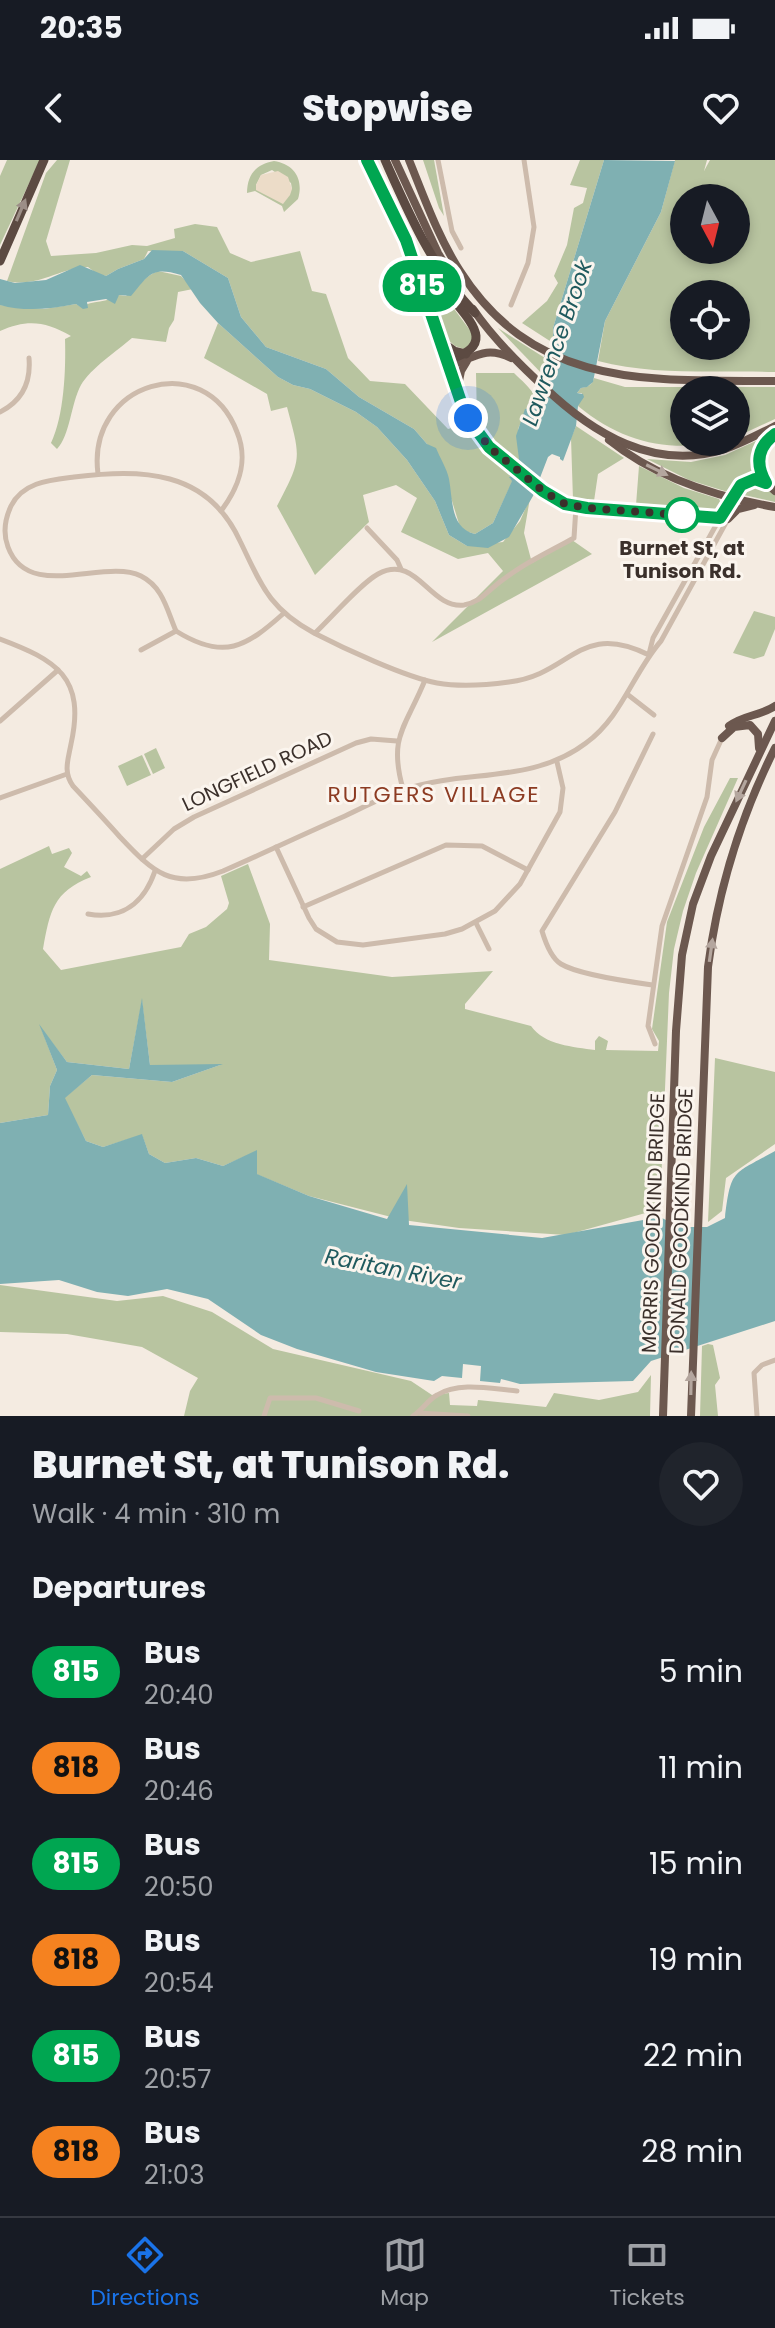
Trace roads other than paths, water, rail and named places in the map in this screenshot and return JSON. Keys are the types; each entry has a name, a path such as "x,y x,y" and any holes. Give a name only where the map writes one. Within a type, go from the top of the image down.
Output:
{"highway":[{"path":"0,261 44,160"},
{"path":"385,160 442,285 476,332 476,344 461,371 457,391"},
{"path":"395,160 438,253 475,313"},
{"path":"409,160 459,270 495,313 533,343 581,366 623,377 754,381 775,378"},
{"path":"427,251 450,285 520,363 622,451 691,484 775,507"},
{"path":"440,341 467,357"},
{"path":"448,363 492,351 520,363"},
{"path":"593,427 635,448 686,456 725,449 775,426"},
{"path":"766,483 759,468 759,457 764,445 775,434"},
{"path":"732,497 748,480 757,479 775,491"},
{"path":"724,518 738,509 758,504"},
{"path":"722,738 727,727 734,722 775,706"},
{"name":"MORRIS GOODKIND BRIDGE","path":"663,1416 676,1031 682,955 693,904 711,856 775,721"},
{"path":"722,738 734,727 753,727 759,738 756,759"},
{"name":"DONALD GOODKIND BRIDGE","path":"691,1416 708,967 719,902 740,828 775,748"}],"street":[{"path":"367,160 406,240 457,391 468,418 481,437 517,470 560,502 576,507 724,518"},
{"path":"438,160 452,231 461,248"},
{"path":"511,305 528,263 534,227 524,160"},
{"path":"0,412 15,403 26,387 29,358"},
{"path":"98,474 99,438 114,409 147,387 186,385 220,403 239,435 243,454 241,475 221,511"},
{"path":"284,613 258,636 232,648 204,645 176,631 160,593 146,579 124,572 55,576 38,573 20,564 13,556 5,534 12,504 25,489 45,481 98,474 137,472 165,477 194,489 221,511 241,541 261,586 284,613 315,633 425,680 462,685 538,676 581,649 600,642 623,643 649,655"},
{"path":"0,639 44,657 70,687 75,723 67,774 73,786 155,871 184,879 208,876 403,789 449,778 520,773 557,762 595,736 661,641 697,577 732,497"},
{"path":"367,528 397,560 401,569 418,578 442,602 453,605 476,601 525,563 574,538 576,507"},
{"path":"649,655 653,638 724,518"},
{"path":"315,633 376,575 401,569"},
{"path":"689,573 697,577"},
{"path":"141,650 176,631"},
{"path":"0,721 58,670"},
{"path":"403,789 396,761 397,741 425,680"},
{"path":"627,694 654,715"},
{"path":"653,734 615,812 542,931 552,954 561,964 626,982 653,985"},
{"path":"655,1044 648,1026 662,926 707,797 712,760 722,738"},
{"name":"LONGFIELD ROAD","path":"142,860 174,829 194,817 356,743 371,739 397,741"},
{"path":"276,847 316,929 337,942 350,945 445,934 476,923 509,897 528,870 557,820 563,803 557,762"},
{"path":"0,798 67,774"},
{"path":"303,907 446,845 482,846 528,870"},
{"path":"88,914 112,916 135,905 155,871"},
{"path":"476,923 489,949"},
{"path":"757,1416 754,1378 757,1368 775,1360"},
{"path":"416,1414 433,1397 448,1389 517,1391"},
{"path":"264,1416 270,1398 316,1398 359,1411"},
{"path":"416,1414 468,1416"}],"water":[{"name":"Lawrence Brook","path":"604,160 675,161 661,212 605,321 593,382 577,393 584,397 578,406 576,426 563,461 552,454 548,457 533,496 509,537 488,548 467,546 449,535 435,501 407,460 377,427 356,412 278,377 218,323 181,275 152,274 131,296 119,295 115,304 106,299 87,302 88,308 83,309 76,304 38,309 0,305 0,279 15,283 46,280 80,265 106,276 144,259 152,250 183,251 228,278 241,317 266,347 326,369 359,397 414,429 427,444 436,448 448,475 457,519 467,531 475,534 493,523 512,481 509,477 515,476 520,467 516,436 525,409 535,404 535,389 548,375 544,356 553,344 553,328"},
{"name":"Raritan River","path":"142,998 150,1065 223,1064 172,1082 92,1075 65,1098 86,1141 103,1147 142,1134 149,1154 165,1163 196,1158 223,1166 257,1150 257,1174 309,1196 387,1219 407,1184 409,1225 542,1238 660,1217 680,1227 707,1227 725,1218 729,1190 736,1175 775,1151 775,1321 651,1361 633,1381 520,1384 501,1379 500,1383 480,1381 481,1366 463,1364 462,1378 442,1376 434,1381 376,1372 297,1349 261,1335 208,1299 167,1289 128,1296 97,1292 59,1280 0,1284 0,1123 48,1115 50,1086 57,1070 39,1024 67,1062 129,1069"}],"place":[{"name":"Burnet St, at Tunison Rd.","path":"682,515"}],"district":[{"name":"RUTGERS VILLAGE","path":"434,794"}]}
